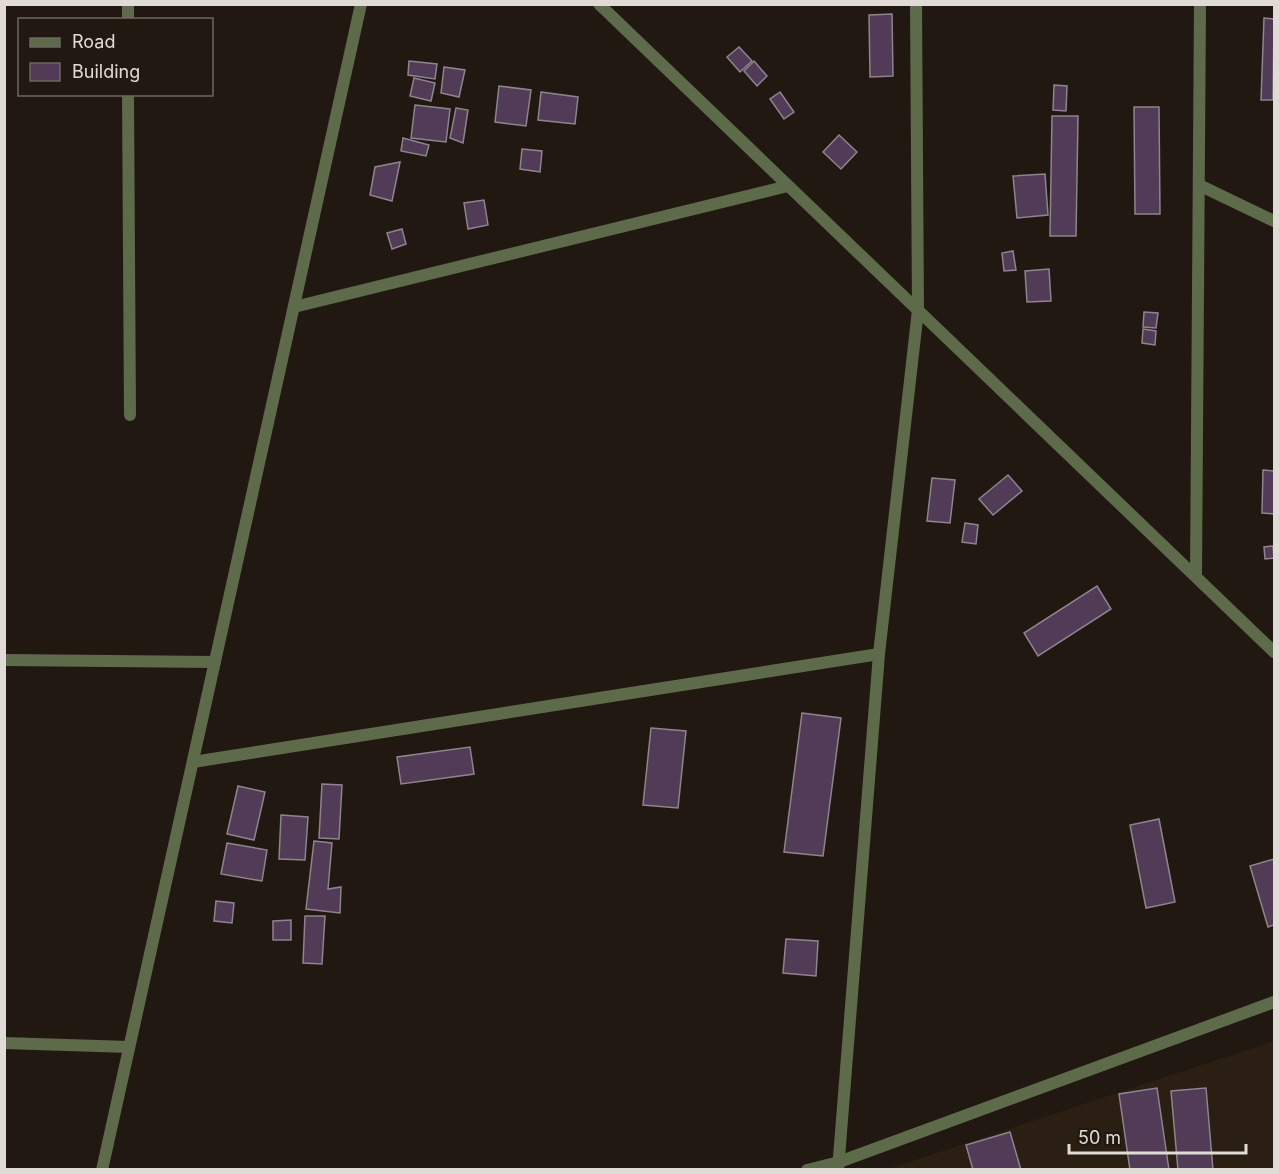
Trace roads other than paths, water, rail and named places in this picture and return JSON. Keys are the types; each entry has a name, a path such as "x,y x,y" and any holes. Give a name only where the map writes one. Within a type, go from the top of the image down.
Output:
{"street":[{"path":"102,1170 361,4"},
{"path":"599,4 1275,652"},
{"path":"838,1166 879,654 918,310 916,4"},
{"path":"1196,576 1200,4"},
{"path":"128,96 130,415"},
{"path":"1198,185 1275,221"},
{"path":"294,307 788,186"},
{"path":"193,762 879,654"},
{"path":"4,660 215,662"},
{"path":"807,1170 838,1166 1275,1002"},
{"path":"4,1043 129,1047"}]}
